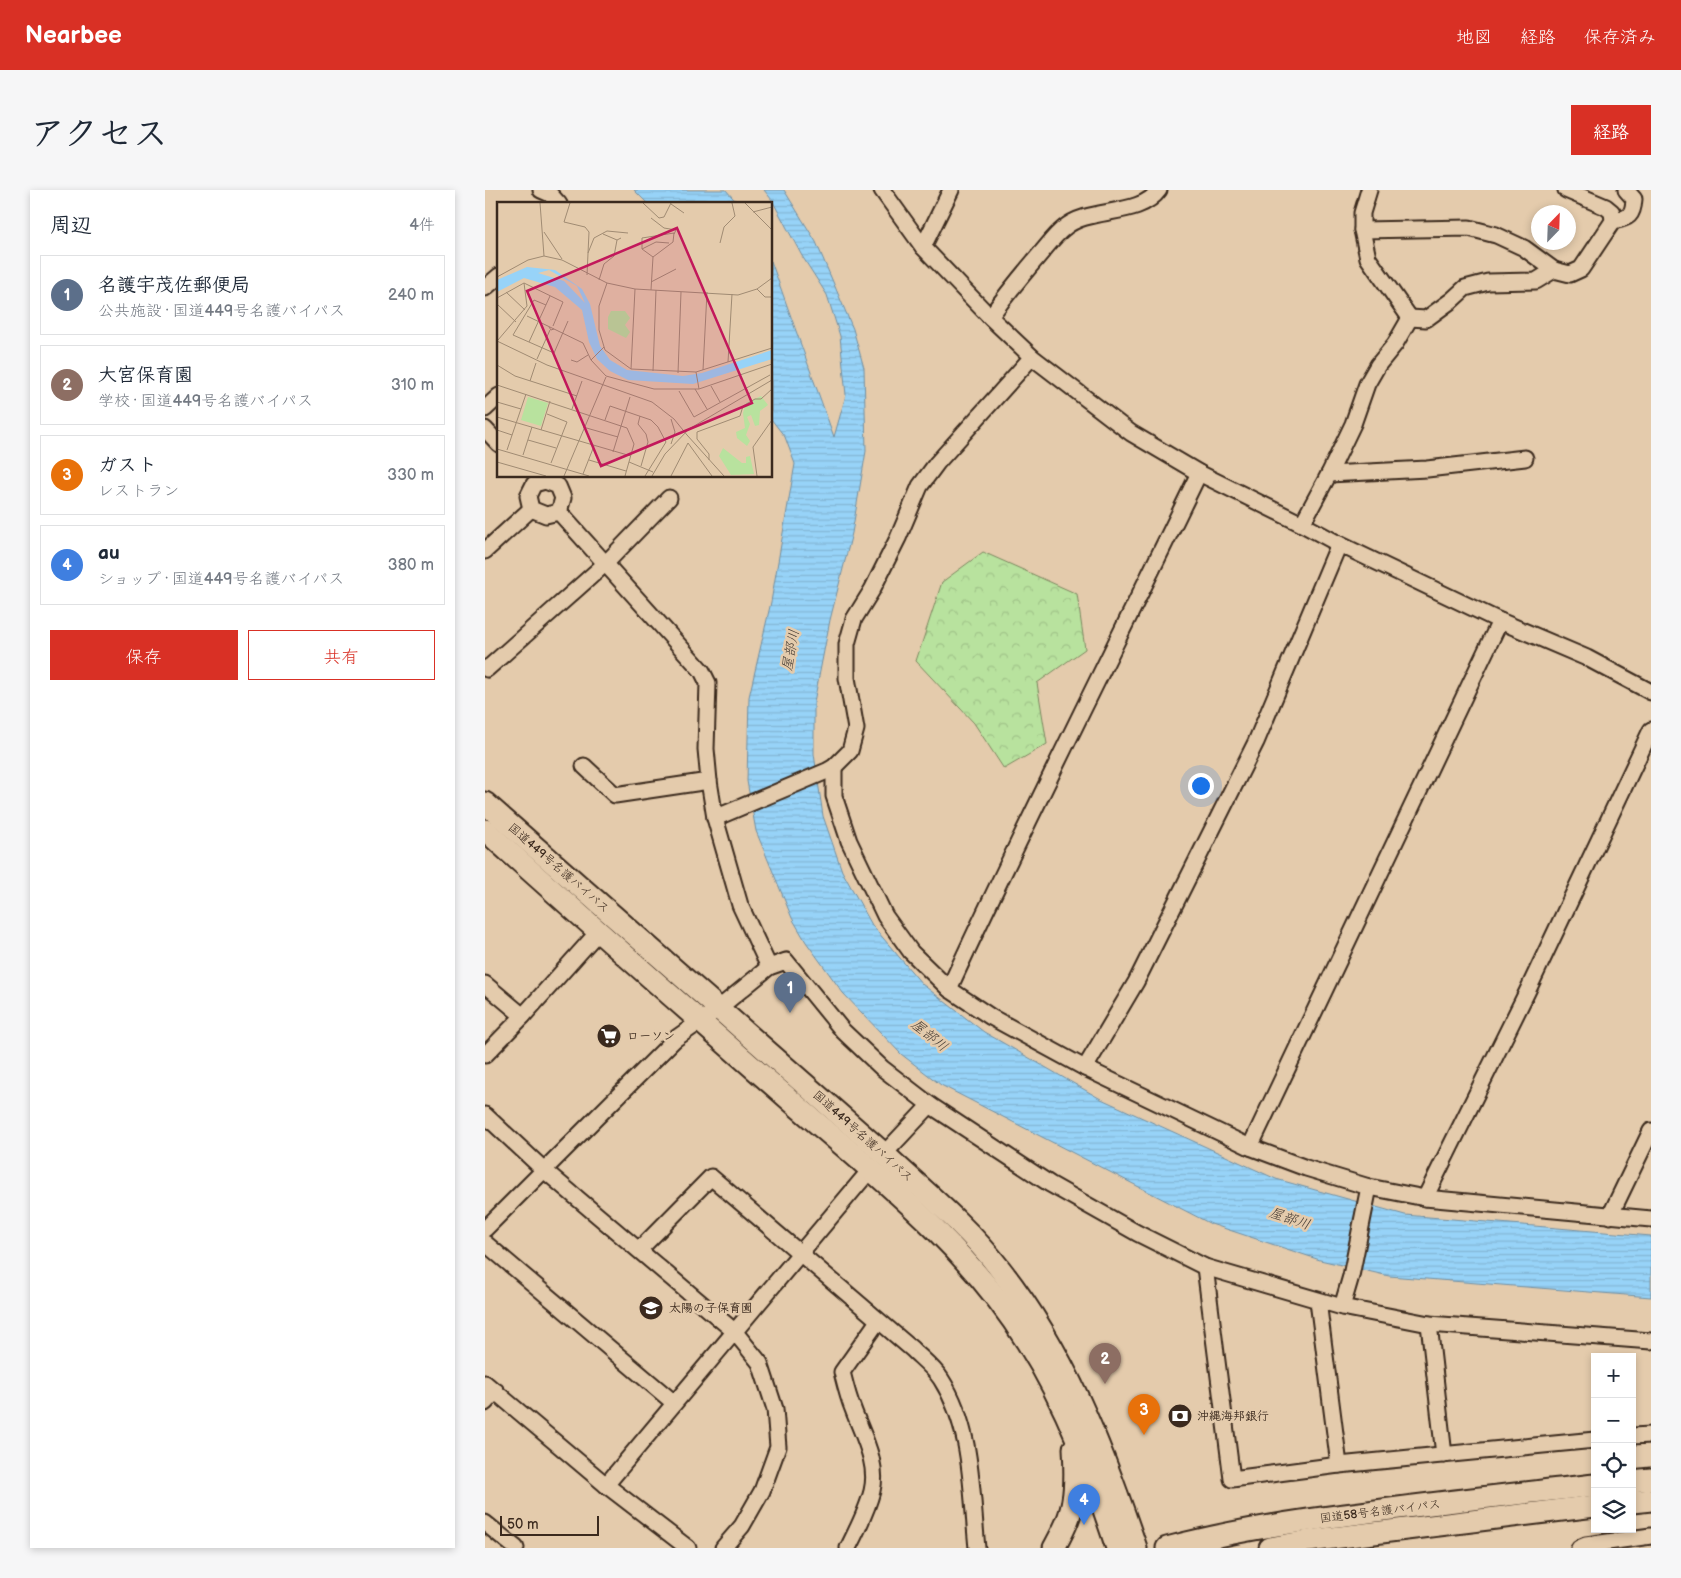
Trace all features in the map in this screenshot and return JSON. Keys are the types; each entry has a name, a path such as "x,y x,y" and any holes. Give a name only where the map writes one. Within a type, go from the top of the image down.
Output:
{"highway":[{"name":"国道449号名護バイパス","path":"485,803 719,1008 877,1162 983,1282 1027,1341 1048,1379 1090,1472 1117,1548"},
{"name":"国道449号名護バイパス","path":"485,830 699,1022 877,1162 949,1213 979,1244 1000,1269 1043,1330 1063,1366 1096,1436 1136,1548"},
{"path":"1053,1548 1064,1528 1073,1500 1075,1472 1072,1430"},
{"path":"1636,1481 1651,1479"},
{"name":"国道58号名護バイパス","path":"1167,1548 1213,1536 1296,1521 1591,1485"},
{"path":"1636,1502 1651,1500"},
{"name":"国道58号名護バイパス","path":"1270,1548 1308,1545 1591,1507"}],"street":[{"path":"541,190 550,194 557,202"},
{"path":"882,190 923,247 990,316 1032,356 1131,433 1199,473 1339,544 1499,621 1587,658 1651,692"},
{"path":"923,247 951,190"},
{"path":"990,316 1021,276 1065,227 1079,220 1142,204 1153,198 1159,190"},
{"path":"1369,190 1363,213 1362,230 1368,258 1410,318"},
{"path":"1362,230 1469,228 1496,235 1524,248 1554,270 1570,274 1581,269 1613,221 1612,212 1606,207 1566,190"},
{"path":"1613,221 1627,218 1633,210 1634,199 1626,190"},
{"path":"1410,318 1426,319 1465,288 1488,282 1536,282 1554,270"},
{"path":"485,288 497,278"},
{"path":"1302,524 1353,424 1367,384 1378,365 1395,344 1410,318"},
{"path":"715,818 830,769 850,751 856,729 847,678 847,644 854,619 872,590 898,538 920,486 937,463 1032,356"},
{"path":"485,409 497,398"},
{"path":"485,429 497,442"},
{"path":"1329,474 1427,469 1525,458"},
{"path":"949,989 998,882 1199,473"},
{"path":"531,509 528,496 530,480 563,481 563,498 559,512"},
{"path":"485,668 487,669 606,563 669,498"},
{"path":"531,509 546,515 559,512"},
{"path":"485,551 531,509"},
{"path":"559,512 702,671 708,683 706,749 715,818 741,905 769,967"},
{"path":"1085,1068 1136,982 1256,742 1339,544"},
{"path":"1250,1147 1499,621"},
{"path":"1425,1198 1527,992 1651,730"},
{"path":"584,766 615,795 709,781"},
{"path":"830,769 834,796 849,841 885,916 911,952 949,989 991,1017 1085,1068 1250,1147 1369,1192 1651,1219"},
{"path":"485,1055 523,1016 598,932"},
{"path":"485,1229 675,1039 719,1008 769,967 786,961 843,1031 882,1068 930,1105 1050,1184 1137,1234 1205,1267 1342,1308 1429,1324 1651,1341"},
{"path":"485,984 523,1016"},
{"path":"606,1485 673,1402 877,1162 930,1105"},
{"path":"485,1115 544,1170 734,1330 760,1363 775,1409 778,1447 762,1491 742,1526 723,1548"},
{"path":"1610,1216 1651,1131"},
{"path":"639,1250 711,1177 912,1349 941,1378 959,1414 967,1450 977,1548"},
{"path":"1342,1308 1351,1276 1369,1192"},
{"path":"485,1242 673,1402"},
{"path":"1205,1267 1232,1480 1339,1465 1591,1440"},
{"path":"1318,1301 1339,1465"},
{"path":"848,1548 872,1490 873,1476 871,1460 851,1406 841,1372 878,1320"},
{"path":"1429,1324 1444,1455"},
{"path":"485,1403 490,1387 606,1485 688,1548"},
{"path":"1636,1436 1651,1435"},
{"path":"485,1523 516,1548"},
{"path":"1579,1548 1586,1545 1651,1536"}],"green space":[{"path":"983,552 1077,594 1085,649 1037,683 1047,744 1004,769 974,723 916,661 942,582"}],"water":[{"path":"634,190 726,190 736,202 646,202"},
{"name":"屋部川","path":"764,190 784,190 816,242 853,329 864,368 866,451 852,533 830,620 814,702 814,754 823,816 842,871 872,925 922,984 984,1032 1099,1098 1276,1179 1405,1215 1651,1236 1651,1297 1389,1276 1320,1260 1211,1224 941,1085 901,1054 843,993 806,942 792,918 756,831 747,781 749,697 771,602 795,464 785,437 773,422 773,267 834,437 846,395 840,336 827,295 802,256 772,200"}],"place":[{"name":"名護宇茂佐郵便局","path":"790,1013"},
{"name":"ローソン","path":"609,1036"},
{"name":"太陽の子保育園","path":"651,1308"},
{"name":"大宮保育園","path":"1105,1384"},
{"name":"沖縄海邦銀行","path":"1180,1416"},
{"name":"ガスト","path":"1144,1435"},
{"name":"au","path":"1084,1525"}]}
